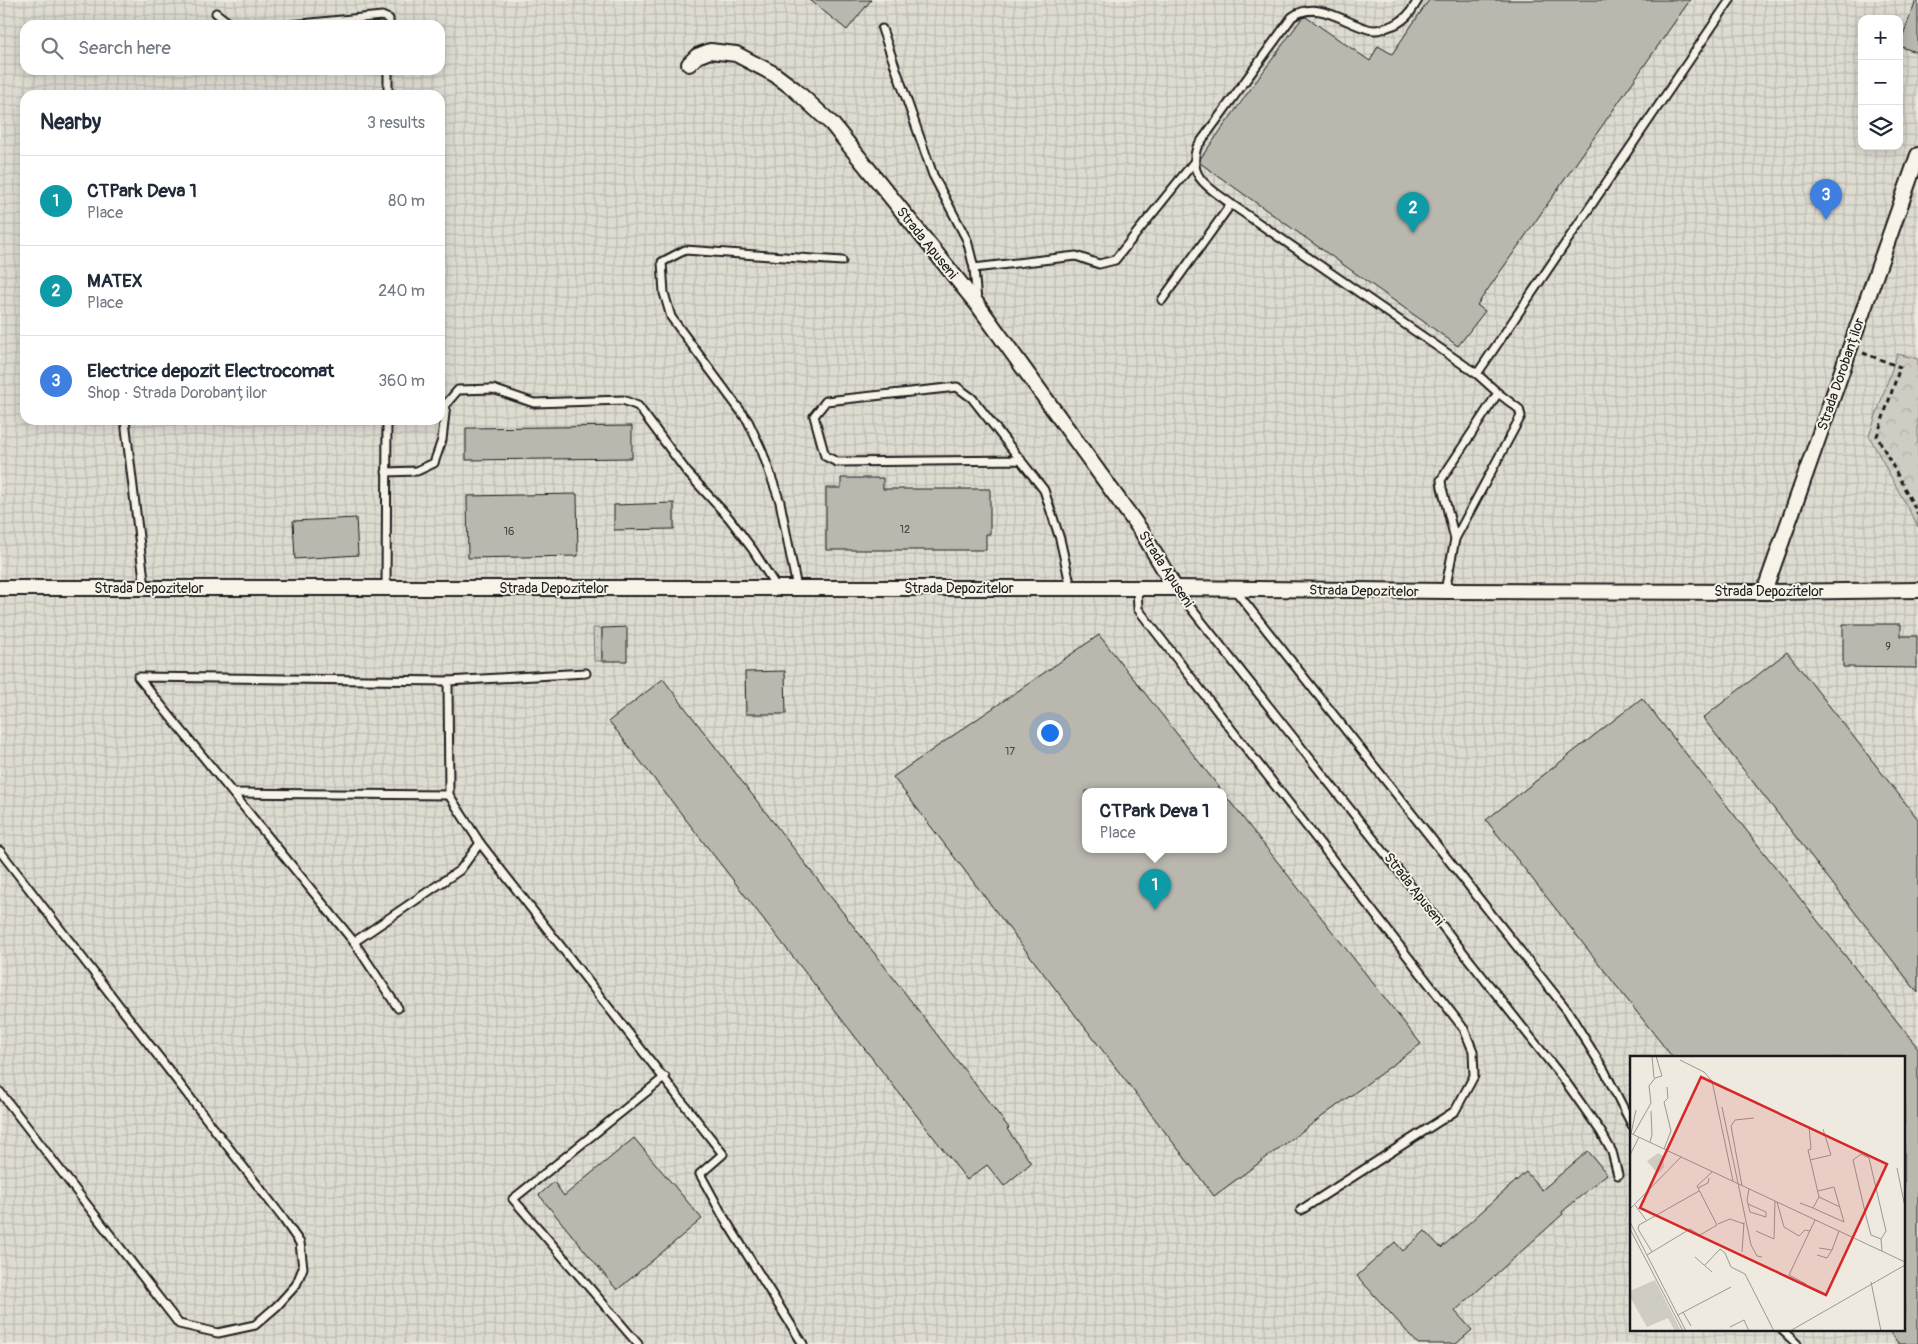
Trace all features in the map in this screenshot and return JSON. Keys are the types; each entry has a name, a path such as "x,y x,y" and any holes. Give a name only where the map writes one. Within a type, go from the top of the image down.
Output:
{"street":[{"name":"Strada Apuseni","path":"689,64 697,56 710,51 736,54 760,65 794,89 832,124 977,304 1142,532 1175,588"},
{"name":"Strada Dorobanților","path":"1764,592 1918,156"},
{"name":"Strada Depozitelor","path":"0,588 1175,588 1445,592 1918,590"}],"lane":[{"path":"974,268 1076,256 1099,264 1115,260 1194,162 1197,147 1300,8 1311,4 1323,4 1366,29 1375,30 1400,22 1407,16 1418,0"},
{"path":"1477,374 1730,0"},
{"path":"216,13 224,20"},
{"path":"342,20 382,16 389,20"},
{"path":"882,29 933,175 967,240 974,268 977,304"},
{"path":"388,75 388,90"},
{"path":"1194,162 1199,178 1230,204 1477,374 1520,409 1521,416 1455,539 1445,592"},
{"path":"1162,300 1230,204"},
{"path":"797,588 780,502 762,451 748,422 671,317 664,293 662,262 684,250 842,261"},
{"path":"1021,460 837,462 825,456 814,416 826,401 957,387 972,398 1021,460 1044,490 1060,539 1071,588"},
{"path":"445,413 446,404 458,390 493,389 534,403 623,400 638,406 687,472 729,518 777,588"},
{"path":"1455,539 1441,480 1498,393"},
{"path":"127,425 145,588"},
{"path":"386,588 387,425"},
{"path":"386,472 417,471 434,463 442,440 444,425"},
{"path":"1137,588 1138,609 1464,1029 1473,1051 1474,1076 1456,1111 1301,1210"},
{"name":"Strada Apuseni","path":"1175,588 1565,1081 1601,1132 1612,1152 1618,1175"},
{"path":"1235,589 1567,1010 1604,1070 1630,1121"},
{"path":"398,1008 354,942 138,677 448,681 586,673"},
{"path":"448,681 449,796 480,843 724,1154 700,1174 723,1216 803,1344"},
{"path":"233,793 449,796"},
{"path":"354,942 460,870 480,843"},
{"path":"0,851 282,1217 300,1243 303,1268 296,1285 277,1306 255,1325 218,1333 179,1324 0,1092"},
{"path":"638,1344 513,1199 664,1077"},
{"path":"1784,1332 1797,1344"}],"path":[{"path":"1850,348 1900,367 1877,436 1918,514"}],"shaded area":[{"path":"0,0 1918,0 1918,1344 0,1344"}],"green space":[{"path":"1897,354 1918,359 1918,527 1869,436"},
{"path":"593,628 602,628 602,661 594,661"}],"building":[{"path":"810,0 871,0 847,30"},
{"path":"1429,0 1690,0 1477,305 1485,311 1458,346 1200,163 1200,159 1302,18 1306,17 1370,61 1378,46 1392,54"},
{"path":"1916,0 1918,0 1918,53 1903,47 1903,35"},
{"path":"632,426 632,458 466,460 466,428"},
{"path":"841,478 883,478 883,489 990,489 990,534 986,534 986,550 826,550 826,488 841,488"},
{"path":"577,494 578,556 468,558 467,496"},
{"path":"674,503 674,529 614,530 614,505"},
{"path":"356,518 358,555 295,559 293,521"},
{"path":"1843,624 1901,624 1901,636 1917,636 1917,668 1843,667"},
{"path":"627,627 627,661 602,661 602,628"},
{"path":"1099,635 1220,788 1082,788 1082,853 1227,853 1227,798 1421,1044 1214,1196 893,777"},
{"path":"1787,652 1918,819 1918,993 1703,718"},
{"path":"785,671 786,714 746,714 745,672"},
{"path":"663,679 1009,1128 1007,1129 1031,1163 1004,1186 987,1165 967,1180 609,721"},
{"path":"1642,698 1918,1048 1918,1344 1899,1344 1890,1332 1906,1332 1906,1056 1671,1056 1486,820"},
{"path":"634,1138 702,1219 617,1290 539,1195 554,1182 564,1196"},
{"path":"1588,1151 1607,1174 1562,1212 1563,1214 1455,1311 1472,1330 1456,1344 1418,1344 1357,1276 1395,1242 1403,1251 1425,1231 1441,1248 1526,1172 1542,1190"}],"place":[{"name":"Electrice depozit Electrocomat","path":"1826,220"},
{"name":"MATEX","path":"1413,233"},
{"name":"CTPark Deva 1","path":"1155,910"}]}
